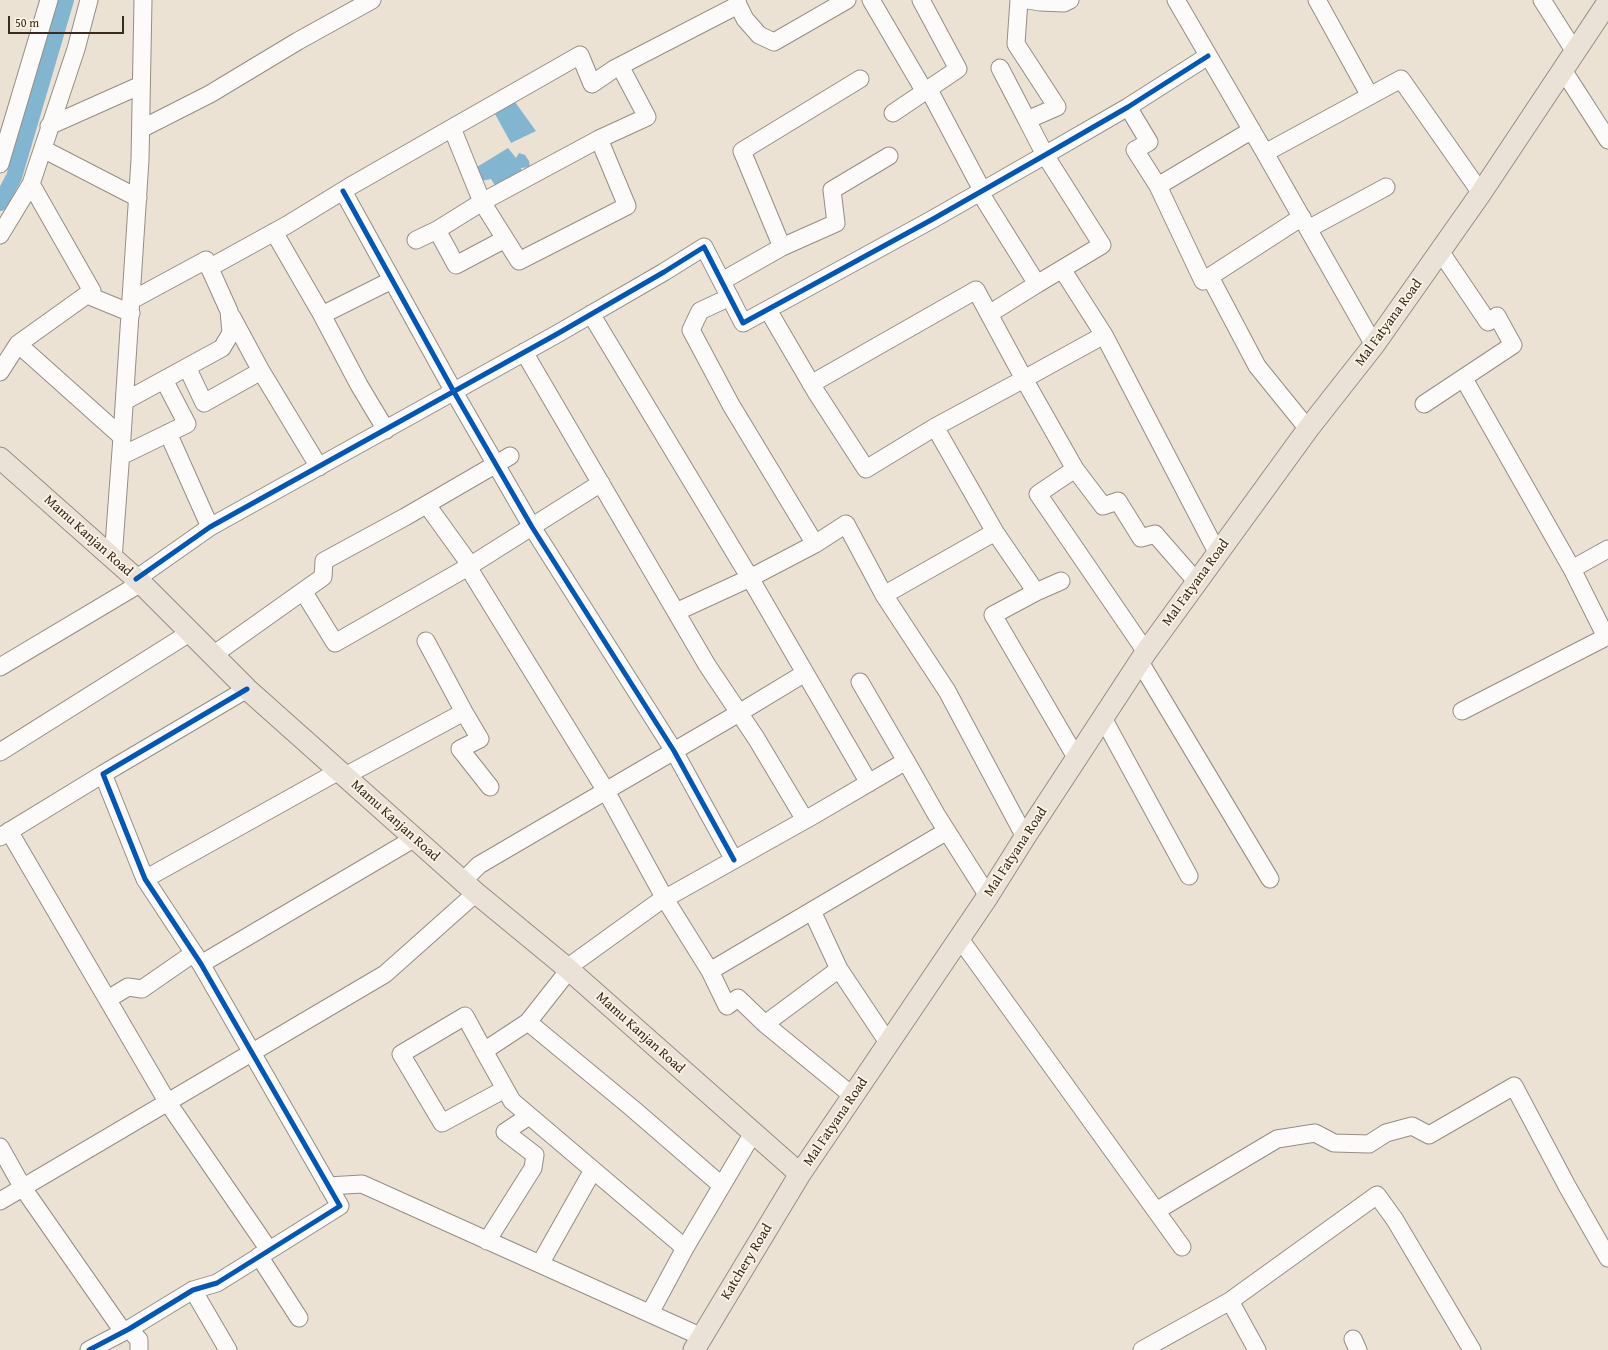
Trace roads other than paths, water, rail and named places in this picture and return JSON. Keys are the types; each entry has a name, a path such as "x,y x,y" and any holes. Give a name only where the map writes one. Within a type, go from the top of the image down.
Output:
{"main road":[{"name":"Mal Fatyana Road","path":"800,1174 854,1097 960,939 1025,836 1143,657 1196,581 1218,554 1308,429 1374,345 1481,193 1608,2"},
{"name":"Mamu Kanjan Road","path":"0,458 138,581 247,689 470,887 568,969 800,1174"},
{"name":"Katchery Road","path":"698,1346 800,1174"}],"street":[{"path":"0,164 49,0"},
{"path":"0,236 30,184 76,49 89,0"},
{"path":"113,558 138,198 141,128 143,0"},
{"path":"141,128 210,94 298,41 372,0"},
{"path":"209,268 580,55 592,84 620,66 737,2 745,19 759,35 774,42 847,0"},
{"path":"871,0 927,91 981,190 1037,284"},
{"path":"893,113 958,69 921,0"},
{"path":"1019,0 1016,44 1057,106 1027,120"},
{"path":"1028,0 1058,3 1064,3 1070,0"},
{"path":"1176,0 1252,130 1374,345"},
{"path":"1317,0 1370,96"},
{"path":"1542,0 1575,52"},
{"path":"0,666 138,581 210,527 454,392 664,272 704,247 744,323 933,219 981,190 1128,107 1208,56"},
{"path":"416,240 437,230 482,202 599,139 647,117 620,66"},
{"path":"989,314 1102,245 1045,154 1000,68"},
{"path":"1563,70 1608,140"},
{"path":"782,247 742,150 860,79"},
{"path":"1265,153 1402,79 1481,193"},
{"path":"49,126 141,85"},
{"path":"1128,107 1149,142 1135,150 1158,186 1203,281 1305,223 1386,187"},
{"path":"452,128 482,202 519,261 627,206 599,139"},
{"path":"1158,186 1252,130"},
{"path":"43,149 138,198"},
{"path":"722,281 782,247 836,223 832,190 889,156"},
{"path":"0,372 18,344 92,291 30,184"},
{"path":"343,191 454,392 503,460 532,527 674,751 734,860"},
{"path":"437,230 456,265 505,239"},
{"path":"274,232 322,315 359,385 386,430"},
{"path":"1424,404 1464,379 1513,345 1497,316 1488,322 1440,251"},
{"path":"87,295 131,306 206,260 229,312 261,371 319,467"},
{"path":"1062,269 1104,335 1218,554"},
{"path":"1210,277 1257,366 1308,429"},
{"path":"322,315 392,280"},
{"path":"811,384 976,290 1075,469 1103,506 1118,501 1141,538 1156,534 1196,581"},
{"path":"730,297 700,311 691,330 731,406 814,544"},
{"path":"768,310 811,384 866,469 935,427 1104,335"},
{"path":"125,401 222,348 231,333 229,312"},
{"path":"591,314 750,578 869,783"},
{"path":"18,344 122,437"},
{"path":"524,352 707,665 739,713 805,820"},
{"path":"187,367 204,403 261,371"},
{"path":"1462,711 1607,636 1572,568 1464,379"},
{"path":"121,456 187,424 164,380"},
{"path":"935,427 995,532 1036,592"},
{"path":"168,433 210,527"},
{"path":"213,655 323,577 324,561 427,505 503,460"},
{"path":"1075,469 1038,494 1143,657 1270,879"},
{"path":"303,591 335,643 470,566 601,483"},
{"path":"427,505 470,566 606,791 665,899 710,972 727,1006 738,998 765,1024 854,1097"},
{"path":"676,612 750,578 814,544 846,524 884,595 947,691 1025,836"},
{"path":"884,595 995,532"},
{"path":"1572,568 1608,549"},
{"path":"1061,581 1036,592 993,615 1077,759"},
{"path":"0,752 191,632"},
{"path":"426,641 480,739 460,749 490,787"},
{"path":"0,1201 252,1054 385,974 470,887 479,865 805,674"},
{"path":"860,682 947,831 988,896"},
{"path":"247,689 102,774 5,834 108,999 168,1103 264,1253 299,1318"},
{"path":"145,879 342,774 464,712"},
{"path":"1103,718 1189,876"},
{"path":"484,1051 528,1022 568,969 665,899 906,761"},
{"path":"89,1350 129,1329 193,1290 217,1283 340,1206 198,958 145,879 102,774"},
{"path":"710,972 947,831"},
{"path":"108,999 128,986 142,989 415,838"},
{"path":"812,911 839,969 889,1044"},
{"path":"960,939 1182,1247"},
{"path":"765,1024 839,969"},
{"path":"505,1089 442,1123 401,1054 465,1016 512,1101 684,1248"},
{"path":"528,1022 620,1098 721,1185"},
{"path":"1156,1211 1277,1139 1315,1133 1334,1143 1369,1144 1386,1133 1412,1126 1429,1135 1514,1086 1567,1186 1608,1258"},
{"path":"488,1241 533,1168 535,1155 505,1132 529,1116"},
{"path":"650,1313 684,1248 753,1133"},
{"path":"0,1147 23,1188 122,1330 129,1329"},
{"path":"540,1264 593,1170"},
{"path":"328,1186 362,1184 650,1313 698,1346"},
{"path":"1142,1350 1230,1301 1377,1195 1395,1220 1472,1350"},
{"path":"193,1290 228,1350"},
{"path":"1230,1301 1257,1350"},
{"path":"129,1329 139,1340 139,1350"}],"water":[{"path":"515,102 536,131 511,143 495,114"},
{"path":"508,148 516,158 519,153 525,155 529,161 530,167 521,168 523,180 496,187 491,179 481,181 477,167"}],"waterway":[{"path":"0,203 14,177 66,0"}]}
